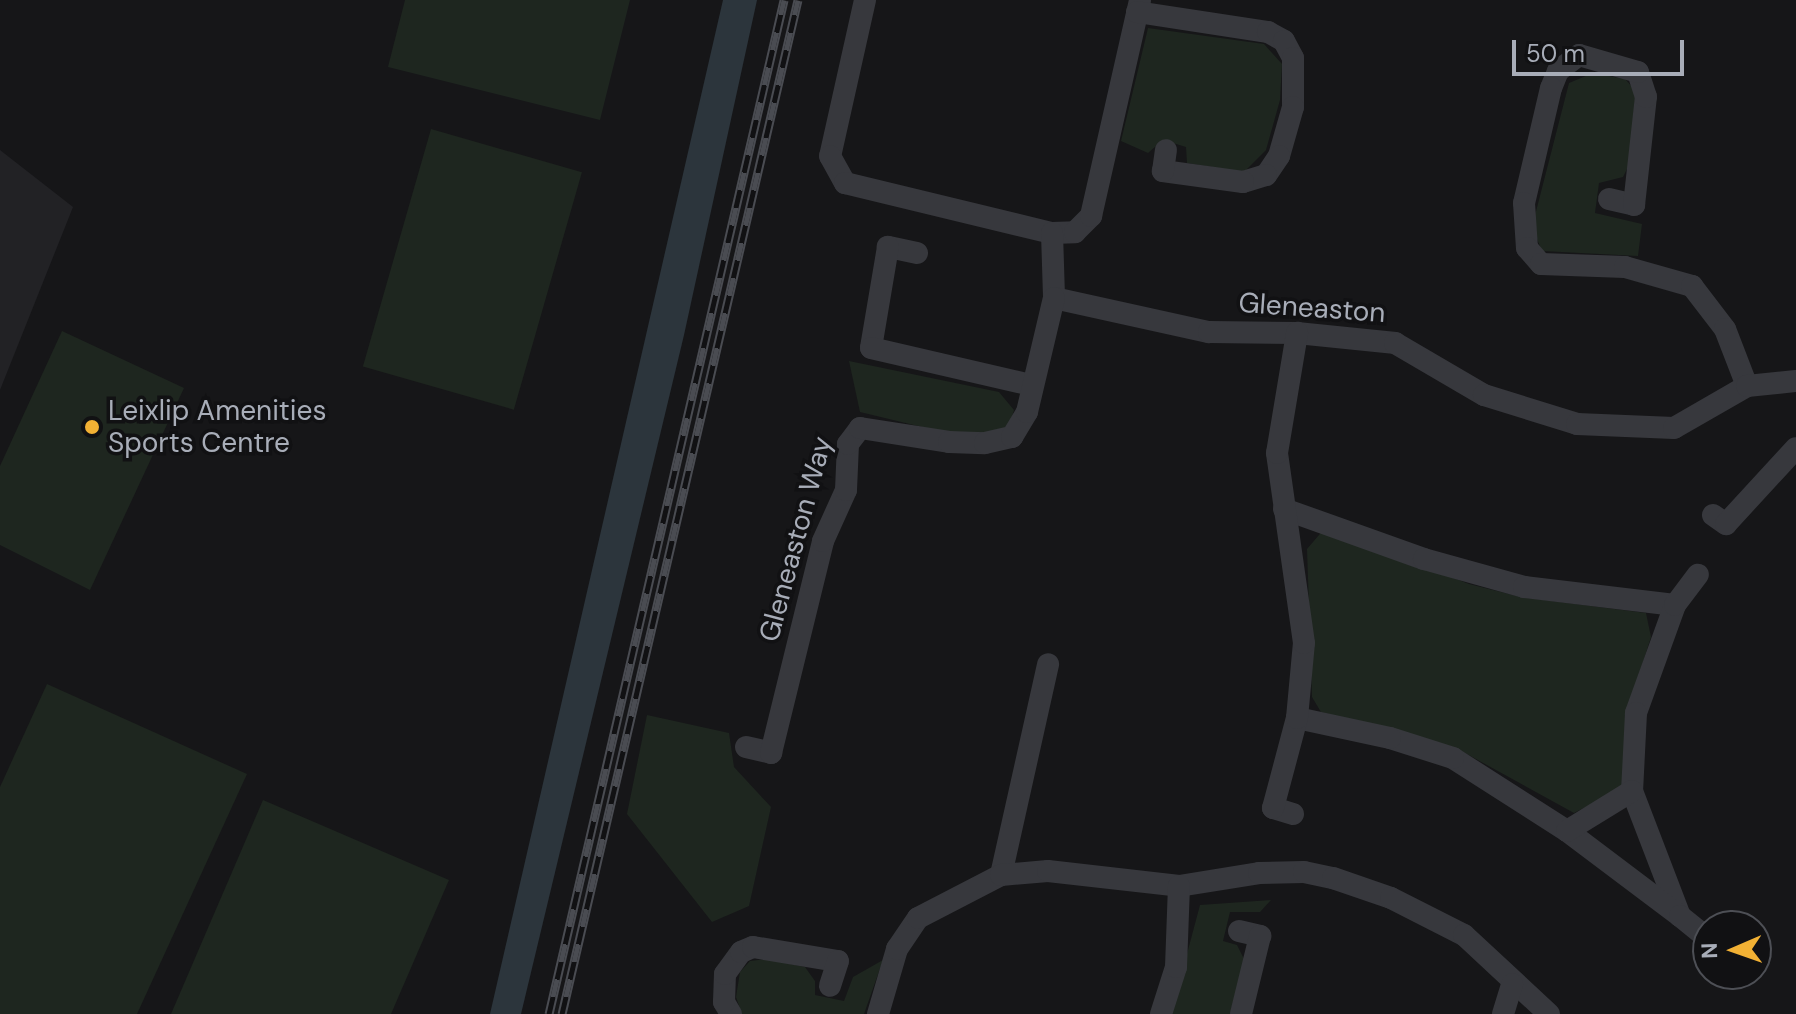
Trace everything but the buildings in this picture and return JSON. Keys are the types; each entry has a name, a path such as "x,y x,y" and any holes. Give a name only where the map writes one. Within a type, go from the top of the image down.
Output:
{"street":[{"path":"865,0 830,156 845,183 1052,233 1075,232 1091,216 1139,6 1268,32 1284,41 1293,58 1293,107 1279,156 1266,175 1243,182 1163,171 1166,150"},
{"path":"1609,199 1634,205 1646,97 1638,72 1579,55 1558,71 1538,133 1524,203 1527,248 1541,264 1625,267 1692,286 1725,329 1747,386"},
{"path":"1052,233 1054,298"},
{"path":"917,253 888,247 871,348 1031,385"},
{"name":"Gleneaston","path":"1054,298 1209,332 1297,333 1395,343 1484,395 1577,424 1674,428 1747,386 1796,381"},
{"name":"Gleneaston Way","path":"746,747 771,753 823,541 846,490 848,444 860,428 949,442 985,443 1012,437 1027,412 1054,298"},
{"path":"1293,814 1273,808 1297,718 1304,643 1301,597 1277,453 1297,333"},
{"path":"1713,515 1726,524 1796,448"},
{"path":"1284,509 1424,559 1524,587 1675,605"},
{"path":"1680,916 1632,791 1636,713 1675,605 1698,575"},
{"path":"1001,875 1048,664"},
{"path":"1297,718 1453,758 1567,831 1692,926"},
{"path":"1567,831 1632,791"},
{"path":"878,1014 897,949 918,918 1001,875 1048,871 1179,886 1259,873 1304,872 1333,878 1391,898 1464,935 1512,984 1549,1014"},
{"path":"1161,1014 1176,967 1179,886"},
{"path":"1239,931 1260,936 1241,1014"},
{"path":"731,1014 724,1002 725,974 741,952 753,947 838,961 830,986"},
{"path":"1503,1014 1512,984"}],"shaded area":[{"path":"405,0 630,0 600,120 388,67"},
{"path":"723,0 757,0 684,335 521,1014 490,1014"},
{"path":"1148,28 1264,44 1282,64 1280,100 1266,150 1244,172 1187,163 1186,147 1163,140 1148,153 1121,141"},
{"path":"1593,73 1625,79 1636,91 1628,167 1623,177 1599,183 1595,213 1642,224 1638,256 1542,251 1532,227 1569,83"},
{"path":"431,129 582,172 514,410 363,366"},
{"path":"0,150 73,207 0,390"},
{"name":"Leixlip Amenities Sports Centre","path":"62,331 184,388 90,590 0,545 0,466"},
{"path":"849,361 999,392 1014,410 1007,433 947,433 860,412"},
{"path":"1325,528 1469,584 1521,597 1646,613 1651,637 1628,709 1625,780 1619,790 1574,813 1456,748 1321,712 1312,697 1307,549"},
{"path":"47,684 247,774 137,1014 0,1014 0,787"},
{"path":"647,715 729,733 734,767 771,807 749,906 712,922 627,814"},
{"path":"263,800 449,880 391,1014 171,1014"},
{"path":"1271,900 1260,912 1230,912 1223,941 1237,945 1244,959 1230,1014 1171,1014 1200,905"},
{"path":"765,959 805,967 815,981 815,995 844,1001 853,977 883,960 864,1014 742,1014 736,997 740,972 750,961"}],"railway":[{"path":"549,1014 784,0"},
{"path":"562,1014 798,0"}],"place":[{"name":"Leixlip Amenities Sports Centre","path":"92,427"}]}
